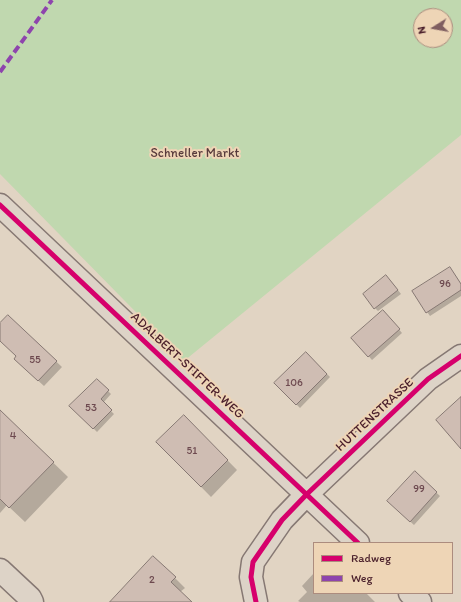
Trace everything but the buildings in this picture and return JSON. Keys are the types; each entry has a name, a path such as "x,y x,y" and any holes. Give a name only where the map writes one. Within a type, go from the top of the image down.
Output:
{"street":[{"name":"ADALBERT-STIFTER-WEG","path":"0,205 357,542"},
{"name":"HUTTENSTRASSE","path":"256,602 251,577 253,562 282,520 307,494 428,379 461,356"},
{"path":"0,570 30,598 32,602"},
{"path":"411,594 420,602"}],"green space":[{"name":"Schneller Markt","path":"0,0 461,0 461,135 184,361 0,174"}],"marked path":[{"path":"0,72 52,0"}],"cycle path":[{"path":"0,205 357,542"},
{"path":"256,602 251,577 253,562 282,520 307,494 428,379 461,356"}]}
